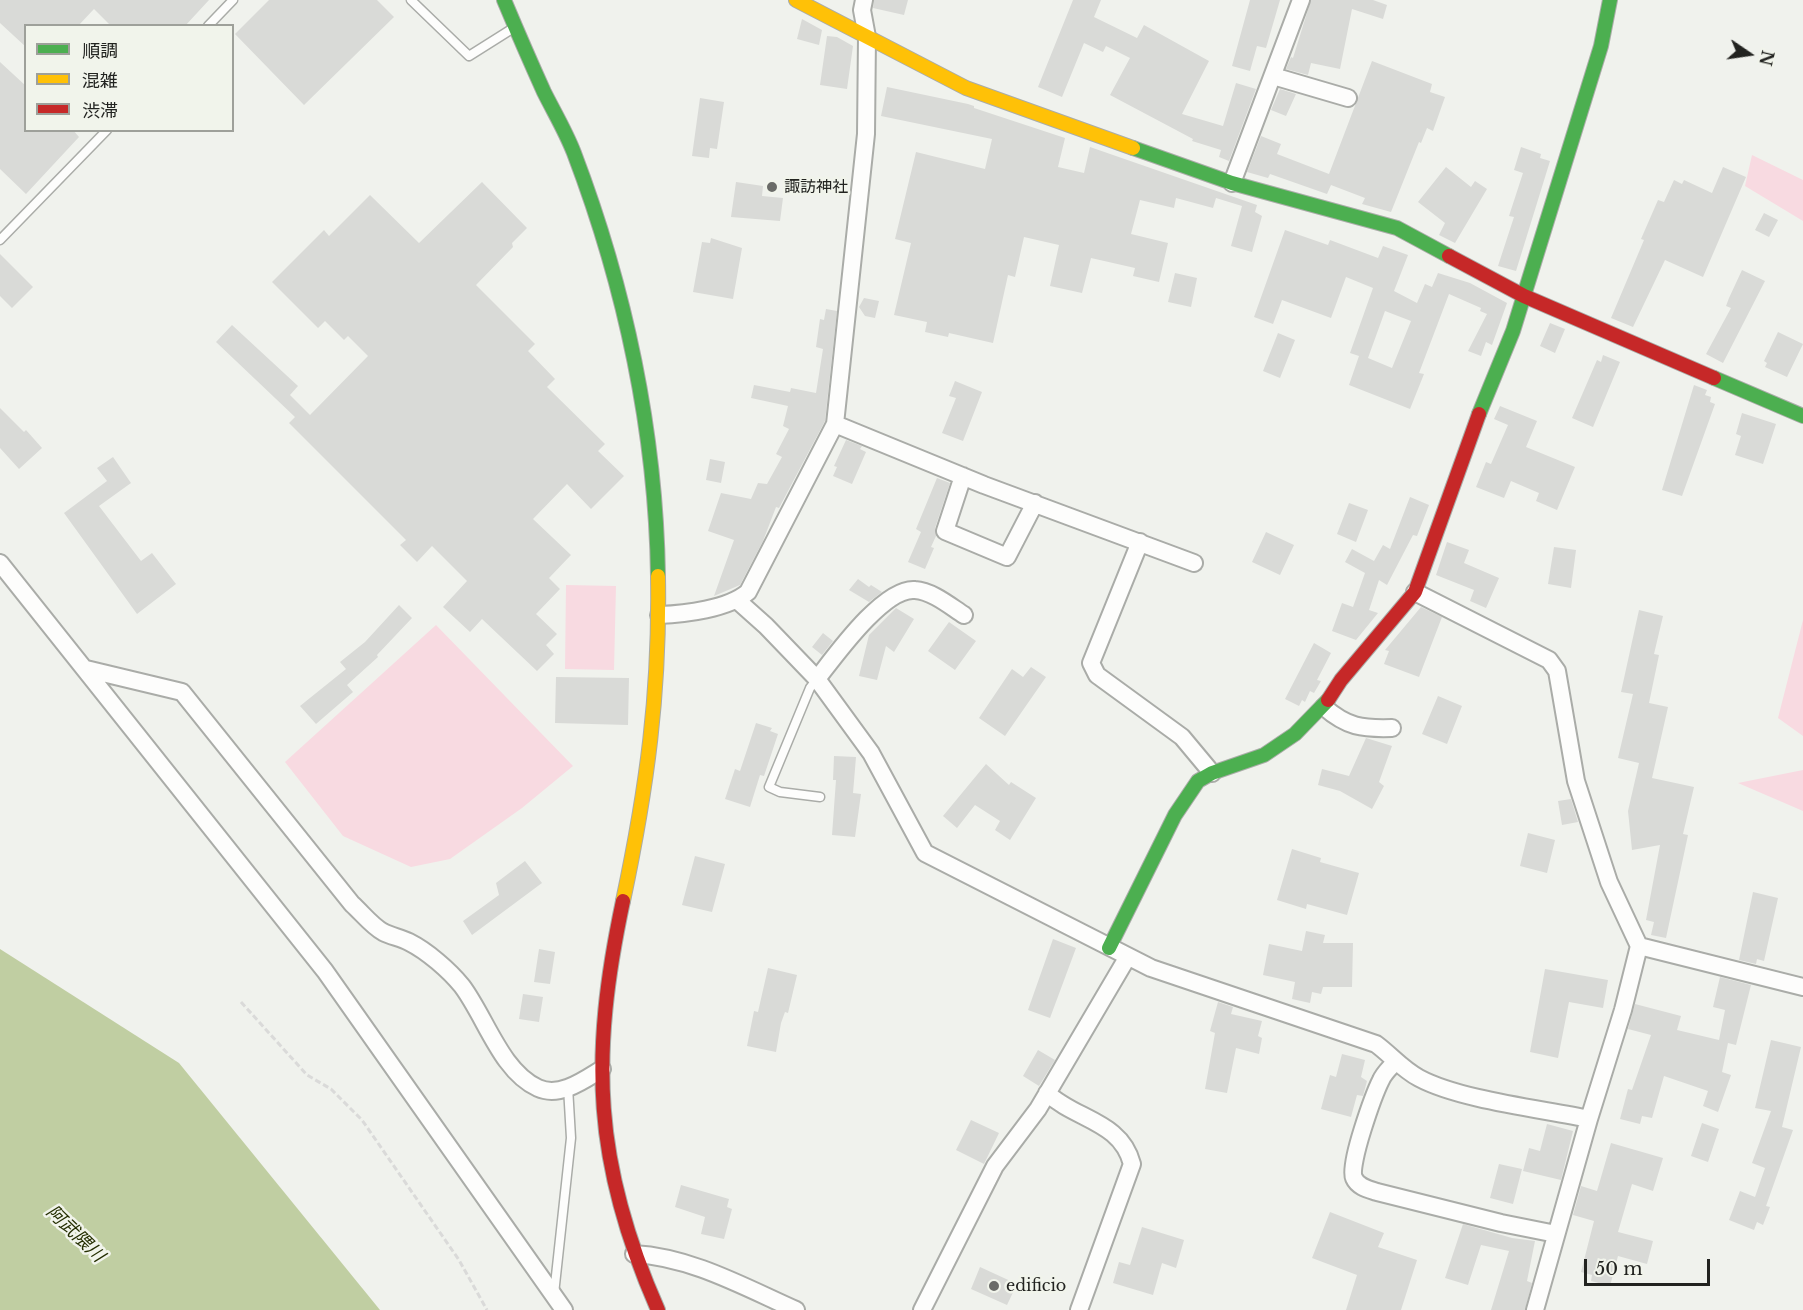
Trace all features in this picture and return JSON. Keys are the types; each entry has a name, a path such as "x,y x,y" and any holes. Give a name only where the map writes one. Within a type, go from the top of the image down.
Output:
{"street":[{"path":"504,0 573,150 615,279 649,445 657,522 659,615 655,702 646,785 604,1001 602,1069 604,1131 634,1254 658,1310"},
{"path":"796,0 966,88 1232,183 1397,228 1524,296 1803,416"},
{"path":"659,615 683,614 738,601 748,592 758,577 835,424 866,134 867,37 862,10 864,0"},
{"path":"1232,183 1301,0"},
{"path":"1109,948 1175,815 1198,781 1212,773 1264,755 1281,746 1324,707 1341,680 1415,592 1461,459 1513,331 1601,46 1610,0"},
{"path":"1272,76 1348,98"},
{"path":"835,424 963,476 1194,563"},
{"path":"963,476 945,531 1007,557 1035,503"},
{"path":"1140,542 1091,663 1096,675 1182,737 1212,773"},
{"path":"0,563 325,971 564,1310"},
{"path":"817,679 852,635 897,593 915,590 936,597 964,615"},
{"path":"1415,592 1548,660 1557,671 1576,781 1610,882 1639,946 1623,1010 1589,1119 1535,1310"},
{"path":"738,601 766,626 817,679 871,753 924,853 1127,958 1376,1044 1395,1062 1421,1080 1443,1087 1589,1119"},
{"path":"86,669 182,692 352,904 381,931 411,943 430,956 461,985 505,1056 524,1080 541,1090 559,1091 602,1069"},
{"path":"1324,707 1337,718 1363,729 1392,728"},
{"path":"1639,946 1803,987"},
{"path":"922,1310 995,1166 1047,1093 1127,958"},
{"path":"1395,1062 1381,1081 1356,1155 1352,1172 1355,1180 1362,1186 1377,1192 1556,1234"},
{"path":"1047,1093 1056,1102 1112,1131 1125,1143 1132,1164 1079,1310"},
{"path":"634,1254 652,1255 694,1266 796,1310"}],"lane":[{"path":"210,24 233,0"},
{"path":"411,0 469,56 516,27"},
{"path":"0,240 104,132"},
{"path":"817,679 810,688 768,787 780,792 820,797"},
{"path":"554,1294 571,1138 568,1087"}],"path":[{"path":"241,1002 307,1075 331,1089 362,1120 459,1260 487,1310"}],"shaded area":[{"path":"1752,155 1803,180 1803,221 1745,186"},
{"path":"566,585 616,586 614,670 565,669"},
{"path":"1803,620 1803,736 1778,718"},
{"path":"436,625 573,766 522,808 450,859 411,867 343,836 285,762"},
{"path":"1803,770 1803,811 1738,783"}],"water":[{"name":"阿武隈川","path":"0,949 179,1063 380,1310 0,1310"}],"building":[{"path":"0,0 209,0 187,24 109,24 94,9 80,24 24,24 24,45 0,23"},
{"path":"269,0 377,0 394,17 304,105 235,34"},
{"path":"874,0 908,0 904,15 873,8"},
{"path":"1073,0 1101,0 1094,17 1137,38 1144,25 1209,61 1182,114 1223,126 1236,83 1256,89 1229,161 1219,157 1221,150 1192,141 1193,139 1110,95 1130,58 1106,46 1103,52 1084,43 1062,97 1038,87"},
{"path":"1250,0 1280,0 1266,48 1257,46 1250,71 1232,66"},
{"path":"1311,0 1373,0 1387,5 1383,19 1352,9 1340,69 1311,63 1308,75 1286,69 1291,57 1293,58"},
{"path":"802,19 822,30 819,45 797,39"},
{"path":"827,36 837,37 853,46 847,89 820,85"},
{"path":"1372,61 1432,84 1430,92 1445,97 1433,131 1427,128 1421,143 1419,142 1391,212 1362,204 1365,198 1331,185 1327,194 1270,174 1268,178 1247,172 1261,136 1281,144 1277,154 1329,174"},
{"path":"0,62 24,84 24,132 75,132 79,137 26,194 0,169"},
{"path":"887,87 968,104 1065,138 1058,167 1084,173 1090,147 1257,205 1255,212 1262,216 1252,252 1231,246 1242,206 1216,198 1213,208 1176,198 1174,208 1140,200 1131,234 1168,243 1159,282 1133,276 1135,268 1091,258 1082,293 1050,286 1059,245 1024,237 1015,277 1008,275 993,343 949,333 948,337 925,332 927,322 894,315 911,243 895,239 916,152 985,169 992,139 881,116"},
{"path":"1280,89 1296,94 1286,116 1271,110"},
{"path":"700,98 724,102 717,149 710,148 709,158 692,156"},
{"path":"1521,147 1541,154 1540,158 1550,161 1516,271 1498,266 1514,217 1509,216 1523,173 1514,170"},
{"path":"1446,167 1471,187 1475,181 1487,189 1455,243 1439,235 1445,223 1418,202"},
{"path":"1723,167 1746,177 1703,277 1665,260 1633,327 1611,318 1658,200 1664,202 1674,180 1682,184 1684,180 1712,193"},
{"path":"482,182 527,228 512,243 513,247 476,285 535,344 528,351 555,379 547,387 605,444 598,451 624,476 591,509 567,484 533,519 571,555 549,578 560,589 536,614 557,634 546,645 554,654 537,671 482,619 470,632 443,607 467,581 432,546 417,562 400,545 406,540 289,423 295,417 216,342 232,325 298,386 290,395 310,415 368,356 348,336 344,340 325,321 318,328 272,282 324,230 329,236 370,195 419,243"},
{"path":"736,182 763,186 762,196 783,198 780,221 731,217"},
{"path":"1764,213 1778,220 1769,237 1755,230"},
{"path":"1285,230 1328,245 1330,240 1378,258 1383,246 1408,255 1394,291 1417,303 1425,284 1432,287 1438,273 1470,283 1507,303 1492,345 1486,342 1481,356 1468,351 1487,314 1480,311 1481,308 1449,294 1419,373 1424,374 1410,409 1349,385 1359,356 1350,353 1373,288 1346,277 1331,318 1282,300 1273,324 1254,317","holes":["1385,311 1411,321 1392,368 1368,358"]},
{"path":"711,238 742,248 733,299 693,292 702,242 710,243"},
{"path":"0,254 33,287 12,308 0,296"},
{"path":"1742,270 1765,281 1723,363 1706,354 1731,308 1726,306"},
{"path":"1175,273 1197,278 1191,307 1168,302"},
{"path":"864,298 879,301 875,318 865,316 859,307"},
{"path":"826,309 837,311 825,421 779,508 776,507 763,541 740,585 714,596 734,540 708,531 721,493 751,499 758,483 767,484 782,457 776,454 789,429 783,426 788,406 751,398 754,385 790,392 791,388 816,393 823,349 816,347 820,319 824,320"},
{"path":"1550,323 1565,329 1555,353 1540,346"},
{"path":"1778,332 1803,344 1787,377 1765,367 1767,363 1764,361"},
{"path":"1278,333 1295,340 1280,378 1263,371"},
{"path":"1603,355 1620,362 1593,427 1572,418 1597,360 1601,362"},
{"path":"955,381 982,392 963,441 942,433 956,398 949,396"},
{"path":"1694,385 1707,390 1705,395 1711,397 1710,402 1715,404 1682,496 1662,490"},
{"path":"1500,406 1537,421 1526,447 1575,467 1557,510 1536,501 1539,493 1511,481 1504,498 1476,487 1486,462 1491,464 1508,425 1494,419"},
{"path":"0,408 24,432 26,430 42,448 19,469 0,448"},
{"path":"1742,413 1776,424 1763,464 1735,455 1741,436 1736,434"},
{"path":"846,440 862,446 860,449 866,452 852,484 833,476 837,467 834,466"},
{"path":"113,457 131,483 99,506 141,561 152,553 176,584 137,614 64,513 107,481 97,468"},
{"path":"710,459 725,462 721,483 706,480"},
{"path":"937,478 950,483 935,528 936,536 931,547 934,548 925,569 908,562 921,532 916,529"},
{"path":"1410,497 1429,505 1417,536 1413,535 1387,585 1379,580 1369,610 1378,613 1356,640 1332,631 1342,603 1353,607 1365,573 1345,562 1352,549 1374,561 1383,545 1390,549"},
{"path":"1349,503 1368,510 1356,542 1337,534"},
{"path":"1266,532 1294,545 1280,575 1252,562"},
{"path":"1447,542 1469,550 1464,563 1499,578 1486,608 1470,601 1474,590 1436,575"},
{"path":"1554,547 1576,550 1571,588 1548,584"},
{"path":"858,579 882,592 869,602 849,590"},
{"path":"399,605 412,618 377,655 378,657 347,685 353,692 316,724 300,706 346,669 340,662 365,642"},
{"path":"1421,607 1442,617 1419,677 1384,664 1389,651 1385,650"},
{"path":"896,608 914,619 894,652 886,646 877,680 859,676 869,635"},
{"path":"1639,610 1663,616 1654,654 1659,655 1649,703 1668,707 1652,778 1694,787 1683,834 1688,835 1666,938 1651,935 1654,922 1646,920 1660,845 1632,850 1628,811 1639,763 1618,758 1633,694 1621,692"},
{"path":"949,622 976,641 955,670 928,651"},
{"path":"823,633 833,641 822,655 812,647"},
{"path":"1314,643 1331,653 1317,680 1321,681 1314,693 1310,691 1305,702 1302,700 1299,706 1285,699"},
{"path":"1031,667 1046,677 1005,736 979,718 1012,669 1023,677"},
{"path":"556,677 629,678 628,725 555,723"},
{"path":"1438,696 1462,706 1447,744 1422,734"},
{"path":"756,723 772,728 770,731 778,734 764,776 760,775 750,807 725,799 735,769 740,771"},
{"path":"1366,738 1392,746 1379,782 1384,786 1372,809 1340,791 1318,785 1322,769 1349,776"},
{"path":"834,756 856,757 853,793 861,794 855,837 832,835 836,780 833,780"},
{"path":"986,764 1009,785 1011,782 1036,798 1010,840 995,830 1000,821 975,805 957,828 943,816"},
{"path":"1571,799 1578,822 1562,825 1558,801"},
{"path":"1528,833 1555,840 1547,873 1520,866"},
{"path":"1292,849 1321,858 1320,862 1359,873 1347,915 1307,904 1306,909 1277,900"},
{"path":"695,856 725,864 712,912 682,905"},
{"path":"525,861 542,883 472,935 463,921 499,895 496,883"},
{"path":"1753,892 1778,898 1764,961 1757,959 1756,964 1739,960"},
{"path":"1306,931 1325,935 1323,943 1353,943 1352,987 1323,987 1321,994 1312,992 1310,1003 1292,999 1295,982 1263,975 1269,944 1302,951"},
{"path":"1053,939 1076,948 1050,1018 1028,1010"},
{"path":"539,949 555,952 550,984 534,982"},
{"path":"768,968 797,975 788,1013 785,1012 781,1023 776,1052 747,1046 754,1011 758,1012"},
{"path":"1545,969 1608,980 1603,1008 1569,1002 1558,1058 1530,1052"},
{"path":"1720,977 1751,985 1736,1045 1728,1043 1722,1072 1731,1075 1718,1112 1703,1106 1708,1091 1664,1076 1652,1118 1642,1116 1640,1124 1620,1119 1628,1089 1632,1090 1651,1035 1628,1029 1635,1004 1681,1016 1677,1030 1719,1040 1725,1010 1713,1007"},
{"path":"523,994 543,997 539,1022 519,1019"},
{"path":"1218,1002 1233,1007 1231,1014 1262,1021 1258,1036 1262,1038 1259,1054 1236,1048 1227,1093 1205,1089 1215,1033 1210,1031"},
{"path":"1771,1040 1801,1047 1782,1127 1793,1130 1766,1206 1770,1207 1763,1225 1757,1222 1754,1230 1729,1220 1740,1191 1755,1197 1765,1168 1752,1163 1771,1111 1755,1108"},
{"path":"1038,1050 1055,1060 1039,1086 1023,1076"},
{"path":"1342,1054 1365,1060 1361,1077 1367,1081 1363,1096 1357,1095 1351,1117 1321,1109 1330,1075 1336,1077"},
{"path":"971,1120 999,1133 984,1164 956,1150"},
{"path":"1702,1123 1719,1129 1708,1162 1691,1156"},
{"path":"1547,1124 1573,1131 1561,1180 1523,1171 1529,1148 1540,1151"},
{"path":"1611,1143 1663,1158 1653,1191 1632,1184 1618,1232 1653,1241 1647,1264 1618,1256 1610,1286 1591,1281 1592,1275 1581,1272 1594,1221 1573,1215 1581,1186 1597,1191"},
{"path":"1499,1164 1522,1169 1513,1204 1490,1198"},
{"path":"681,1185 729,1199 727,1207 732,1209 724,1239 701,1234 705,1217 675,1207"},
{"path":"1330,1212 1384,1233 1378,1247 1417,1260 1401,1310 1346,1310 1357,1275 1312,1258"},
{"path":"1463,1224 1512,1238 1535,1241 1527,1281 1532,1283 1525,1310 1491,1310 1509,1251 1481,1245 1468,1285 1445,1278"},
{"path":"1142,1227 1184,1240 1176,1268 1162,1263 1153,1295 1113,1283 1119,1262 1130,1265"},
{"name":"edificio","path":"980,1267 1017,1284 1007,1305 971,1289"}],"traffic: fast":[{"path":"504,0 544,92 574,153 608,255 622,308 644,414 656,522 658,576"},
{"path":"1479,414 1513,331 1601,46 1610,0"},
{"path":"1133,148 1232,183 1397,228 1449,256"},
{"path":"1714,378 1803,416"},
{"path":"1109,948 1175,815 1198,781 1212,773 1264,755 1295,734 1328,700"}],"traffic: slow":[{"path":"796,0 966,88 1133,148"},
{"path":"623,901 639,819 650,740 657,660 658,576"}],"traffic: jam":[{"path":"1449,256 1524,296 1714,378"},
{"path":"1328,700 1341,680 1415,592 1479,414"},
{"path":"623,901 605,1010 602,1060 604,1108 610,1157 620,1206 636,1257 658,1310"}],"place":[{"name":"諏訪神社","path":"772,187"},
{"name":"edificio","path":"994,1286"}]}
